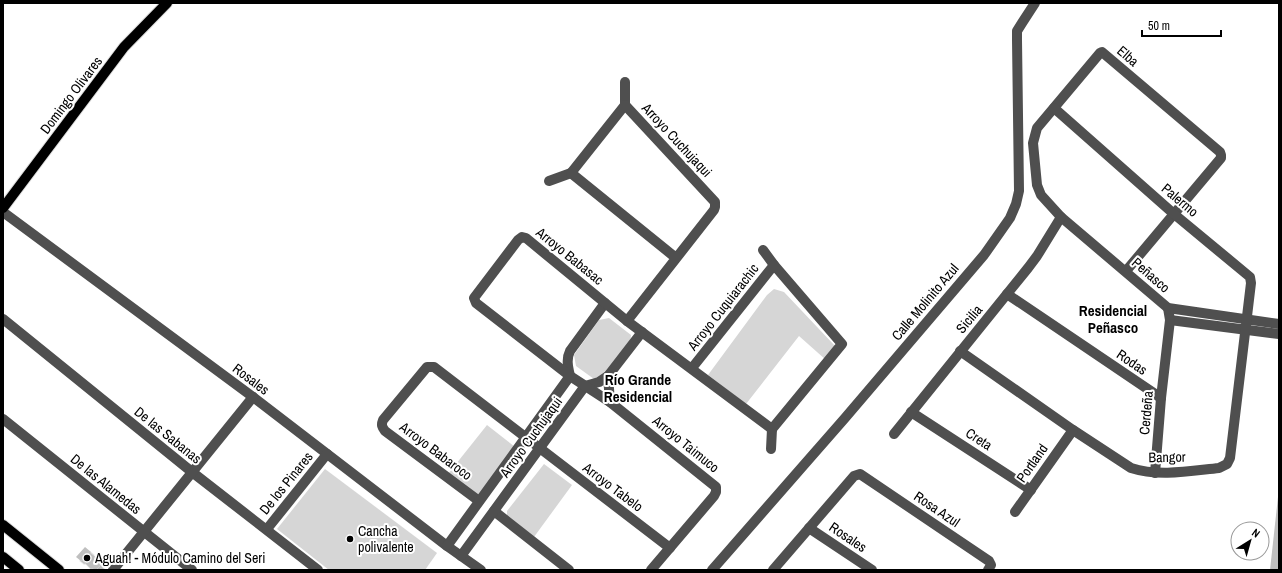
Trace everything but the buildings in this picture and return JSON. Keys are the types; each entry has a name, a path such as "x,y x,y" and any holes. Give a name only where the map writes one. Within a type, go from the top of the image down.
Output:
{"main road":[{"name":"Domingo Olivares","path":"3,208 124,47 166,3"},
{"path":"3,525 59,570"},
{"path":"3,557 19,570"}],"street":[{"name":"Calle Molinito Azul","path":"712,570 845,418 984,255 1010,218 1016,204 1019,190 1017,31 1036,3"},
{"name":"Elba","path":"1037,185 1033,143 1037,128 1102,52 1222,155 1174,214"},
{"path":"625,82 625,105"},
{"name":"Arroyo Cuchujaqui","path":"571,173 625,105 715,202 714,210 627,321"},
{"name":"Palermo","path":"1054,108 1174,214 1250,277 1251,283 1245,330"},
{"path":"548,181 571,173 676,258"},
{"name":"Peñasco","path":"1037,185 1041,195 1061,217 1168,308 1246,318 1279,324"},
{"name":"Rosales","path":"3,212 481,570"},
{"path":"1126,271 1174,214"},
{"name":"Sicilia","path":"894,434 1037,256 1061,217"},
{"name":"Arroyo Babasac","path":"570,376 476,303 474,298 518,240 524,237 627,321"},
{"path":"763,250 774,265"},
{"name":"Arroyo Cuquiarachic","path":"627,321 772,429 846,342 774,265 692,368"},
{"name":"Rodas","path":"1007,294 1161,398"},
{"path":"570,376 567,362 570,351 605,303"},
{"name":"Cerdeña","path":"1155,473 1161,398 1170,320 1168,308"},
{"name":"De las Sabanas","path":"3,319 192,472 318,570"},
{"path":"1170,320 1279,334"},
{"name":"Bangor","path":"960,352 1131,468 1155,473 1219,468 1227,464 1230,458 1245,330"},
{"path":"585,386 598,382 608,376 642,332"},
{"name":"Arroyo Babaroco","path":"479,501 385,431 382,424 383,420 424,370 430,366 524,438"},
{"name":"Arroyo Cuchujaqui","path":"447,546 570,376"},
{"name":"Arroyo Taimuco","path":"570,376 610,402 716,487 714,496 651,570"},
{"path":"608,376 610,402"},
{"name":"Arroyo Cuchujaqui","path":"461,556 585,386"},
{"path":"113,570 253,398"},
{"name":"Creta","path":"911,412 1031,490"},
{"name":"De las Alamedas","path":"3,419 192,570"},
{"path":"771,449 772,429"},
{"name":"Portland","path":"1015,512 1073,430"},
{"name":"Arroyo Tabelo","path":"524,438 670,548"},
{"name":"De los Pinares","path":"266,529 327,454"},
{"name":"Rosales","path":"773,570 854,476 860,474"},
{"name":"Rosa Azul","path":"860,474 989,561 991,565 988,570"},
{"path":"494,511 569,570"},
{"name":"Rosales","path":"809,528 872,570"}],"shaded area":[{"path":"774,289 784,292 836,347 826,360 799,336 746,404 708,375 767,295"},
{"path":"609,318 631,335 630,344 605,377 594,379 576,366 574,355 599,320"},
{"path":"487,425 515,447 479,496 448,474"},
{"path":"544,464 572,485 534,537 507,517 507,511"},
{"path":"325,469 437,553 425,570 329,570 277,529"}],"place":[{"name":"Cancha polivalente","path":"350,539"},
{"name":"Aguah! - Módulo Camino del Seri","path":"87,558"}],"district":[{"name":"Residencial Peñasco","path":"1113,320"},
{"name":"Río Grande Residencial","path":"638,388"}]}
